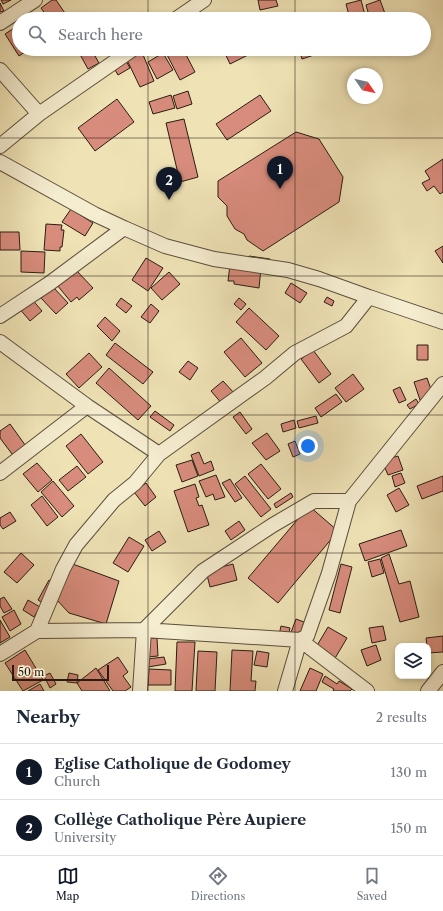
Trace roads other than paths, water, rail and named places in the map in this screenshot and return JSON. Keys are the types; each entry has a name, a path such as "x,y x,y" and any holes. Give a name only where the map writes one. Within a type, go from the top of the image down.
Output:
{"street":[{"path":"17,12 35,0"},
{"path":"186,12 204,0"},
{"path":"0,23 12,15"},
{"path":"0,146 39,114 122,56"},
{"path":"0,70 39,114"},
{"path":"0,162 94,214 166,246 214,259 288,270 319,279 443,322"},
{"path":"0,316 50,283 124,228"},
{"path":"37,631 63,569 76,545 114,500 135,483 159,454 265,378 295,353 346,326 369,297"},
{"path":"0,342 86,406 159,454"},
{"path":"0,654 37,631 144,630 300,640 307,636 329,573 349,501 443,384"},
{"path":"0,473 86,406"},
{"path":"140,691 144,630 203,571 273,525 314,501 349,501"},
{"path":"285,691 300,640"},
{"path":"300,640 367,691"},
{"path":"428,691 443,672"}],"place":[{"name":"Eglise Catholique de Godomey","path":"280,189"},
{"name":"Collège Catholique Père Aupiere","path":"169,200"}]}
